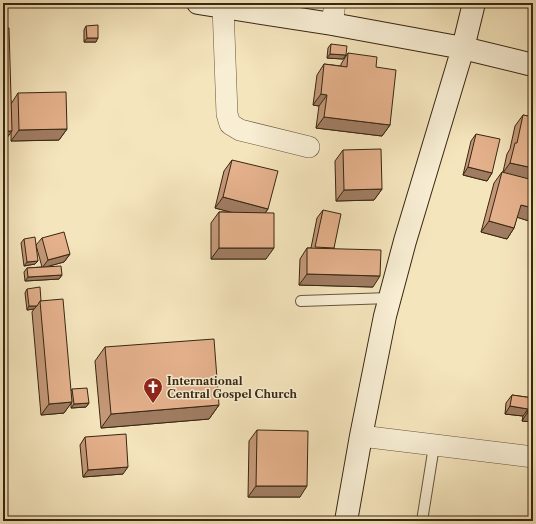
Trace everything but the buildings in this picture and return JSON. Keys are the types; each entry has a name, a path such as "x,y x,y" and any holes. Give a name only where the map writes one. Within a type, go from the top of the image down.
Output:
{"street":[{"path":"198,3 332,24 463,48 533,66"},
{"path":"332,24 335,3"},
{"path":"346,521 385,316 409,226 463,48 474,3"},
{"path":"223,6 228,114 230,124 240,130 309,147"},
{"path":"361,436 533,457"}],"lane":[{"path":"301,302 390,298"},
{"path":"422,521 434,446"}],"place":[{"name":"International Central Gospel Church","path":"153,404"}]}
